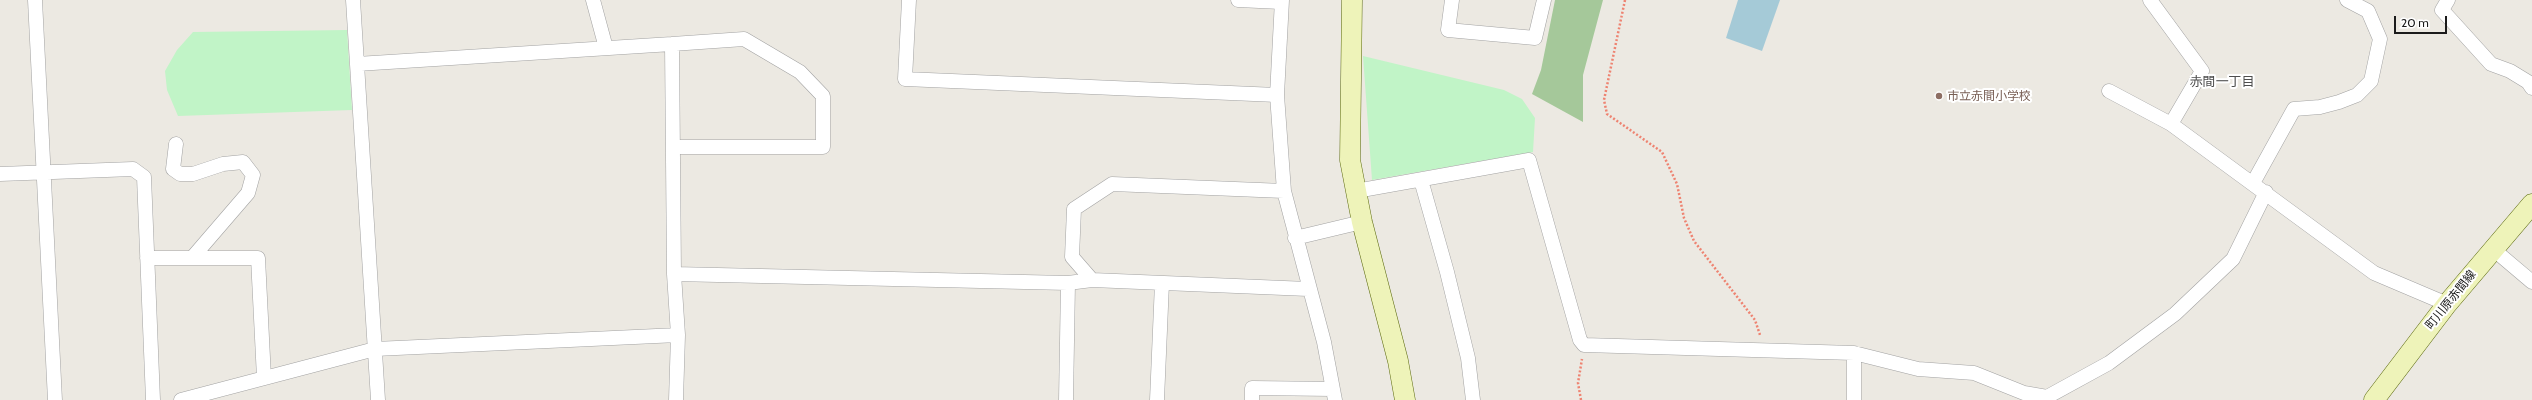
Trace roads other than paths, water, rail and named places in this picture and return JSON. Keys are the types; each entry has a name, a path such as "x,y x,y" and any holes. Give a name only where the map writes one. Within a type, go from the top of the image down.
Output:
{"street":[{"path":"34,0 55,400"},
{"path":"353,0 378,400"},
{"path":"593,0 606,48"},
{"path":"909,0 905,79 1277,95"},
{"path":"1238,0 1281,1 1277,95 1284,191 1308,289 1324,342 1334,395 1252,388 1252,400"},
{"path":"1352,0 1350,160 1362,222 1397,353 1405,400"},
{"path":"1452,0 1448,30 1535,38 1544,0"},
{"path":"2150,0 2202,71 2171,124"},
{"path":"2253,183 2294,109 2320,107 2345,100 2357,95 2371,81 2380,39 2378,32 2368,11 2347,0"},
{"path":"2445,1 2442,10 2491,64 2510,71 2528,82 2532,88"},
{"path":"357,64 744,39 800,72 823,96 823,147 673,147"},
{"path":"672,44 674,274 678,335 676,400"},
{"path":"2109,90 2171,124 2266,192 2374,273 2447,304"},
{"path":"176,144 173,169 180,174 194,174 223,164 243,162 253,176 248,193 192,258"},
{"path":"1356,191 1529,160 1580,340 1584,345 1854,353 1918,368 1974,374 2024,393 2047,397 2109,363 2175,314 2233,260 2266,192"},
{"path":"0,174 133,169 144,177 153,400"},
{"path":"1421,180 1448,272 1468,358 1473,400"},
{"path":"1092,280 1072,257 1074,209 1112,184 1284,191"},
{"name":"町川原赤間線","path":"2374,400 2447,304 2532,204"},
{"path":"1295,238 1362,222"},
{"path":"2493,249 2532,282"},
{"path":"148,258 258,258 264,378"},
{"path":"674,274 1068,283 1092,280 1308,289"},
{"path":"1066,400 1068,283"},
{"path":"1157,400 1162,283"},
{"path":"181,400 375,349 678,335"},
{"path":"1854,353 1854,400"}],"water":[{"path":"1738,0 1780,0 1762,51 1726,38"}],"place":[{"name":"市立赤間小学校","path":"1939,96"}],"district":[{"name":"赤間一丁目","path":"2222,82"}]}
